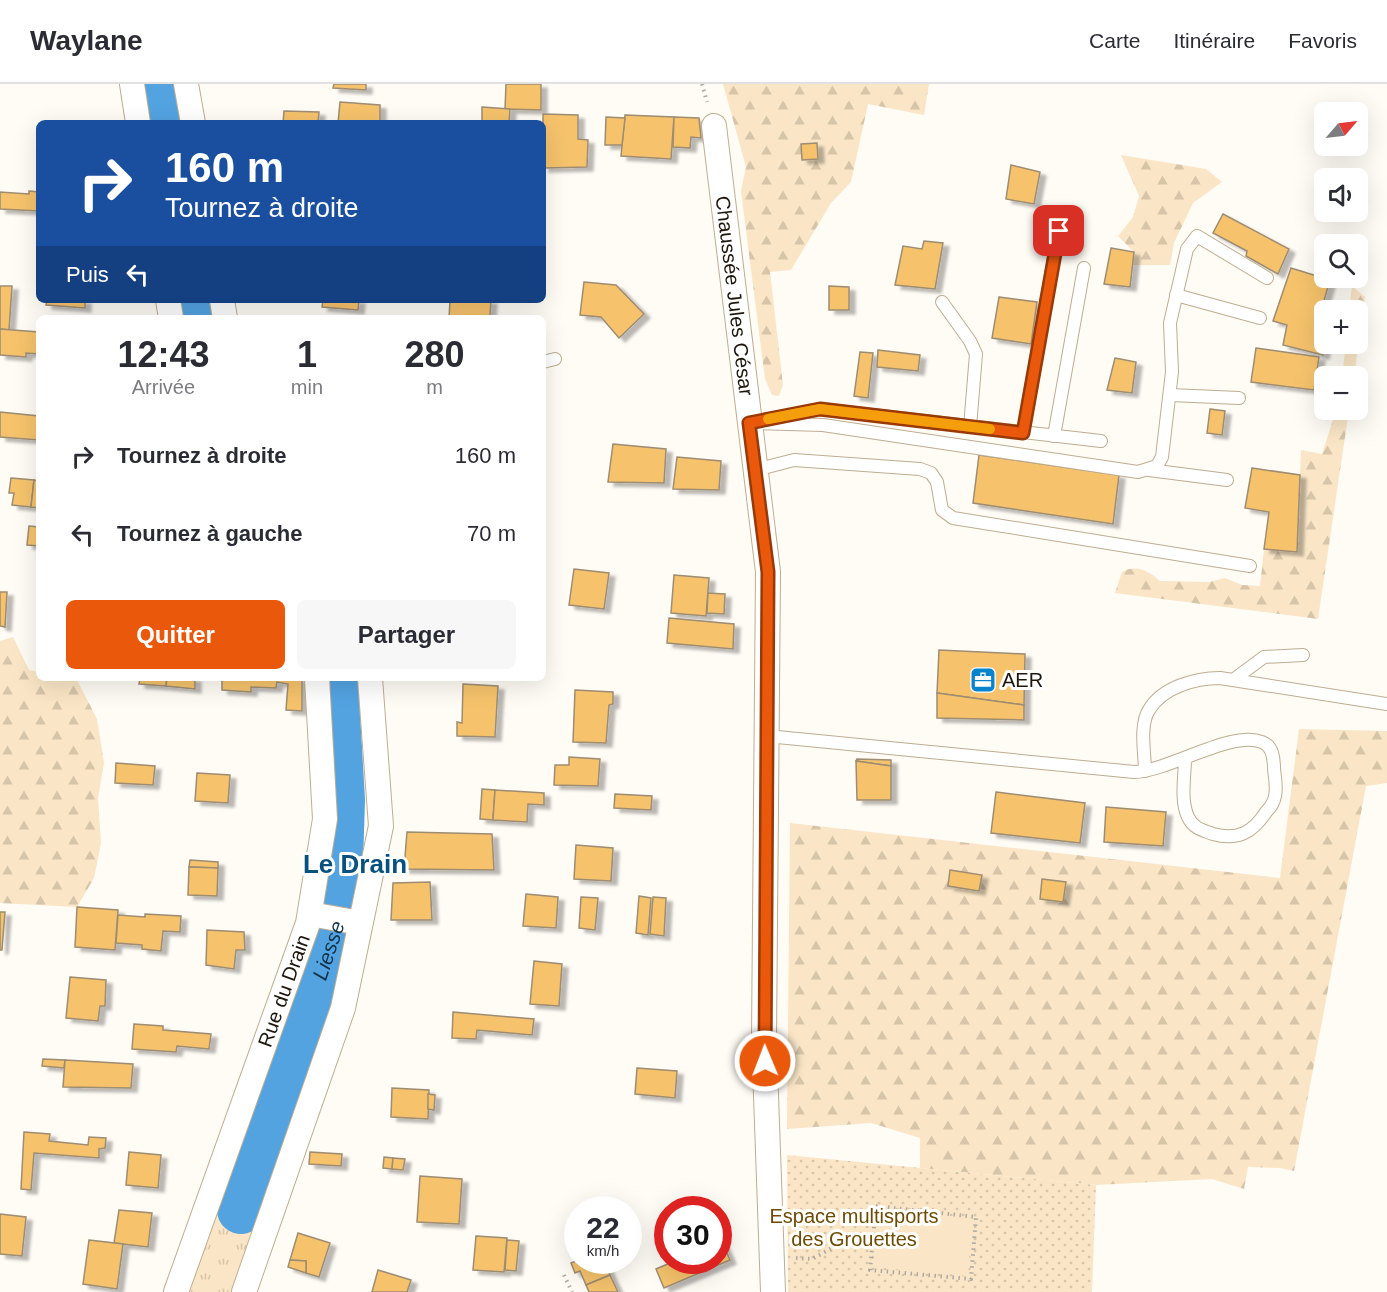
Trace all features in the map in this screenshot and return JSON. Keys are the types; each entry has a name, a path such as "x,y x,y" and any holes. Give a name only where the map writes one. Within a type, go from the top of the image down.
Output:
{"street":[{"path":"132,84 138,120"},
{"path":"186,84 192,120"},
{"name":"Chaussée Jules César","path":"714,126 768,572 764,1039 773,1292"},
{"name":"Rue du Drain","path":"176,1292 310,914 325,819 317,681"},
{"path":"244,1292 343,1008 381,826 370,681"},
{"path":"310,914 360,923"}],"lane":[{"path":"1023,433 1059,231"},
{"path":"1149,470 1157,466 1162,458 1172,372 1170,323 1187,249 1197,236 1267,278"},
{"path":"1054,436 1083,268"},
{"path":"1176,295 1260,318"},
{"path":"942,302 976,354 970,427"},
{"path":"1170,395 1239,398"},
{"path":"749,423 820,409 1101,441"},
{"path":"749,423 823,425 1138,471 1149,470 1227,480"},
{"path":"755,470 794,460 921,469 931,472 937,482 942,510 953,518 1250,566"},
{"path":"1233,680 1264,657 1303,655"},
{"path":"1145,771 1144,730 1148,711 1162,696 1199,678 1233,680 1387,704"},
{"path":"766,736 1047,765 1145,771 1185,758 1244,740 1262,742 1271,749 1275,798 1257,826 1235,837 1223,837 1196,828 1188,818 1184,804 1185,758"}],"path":[{"path":"876,1206 976,1217 971,1279 870,1270 873,1246 876,1206"},
{"path":"772,1258 812,1259 841,1243 873,1246"},
{"path":"564,1275 572,1292"}],"green space":[{"path":"723,84 929,84 924,115 868,104 851,182 831,203 791,270 770,272 783,385 779,396 772,395 765,379 741,191 746,167"},
{"path":"1121,155 1206,169 1222,182 1193,203 1174,243 1170,265 1133,265 1134,252 1118,236 1133,217 1139,196"},
{"path":"1352,288 1365,297 1365,300 1350,300"},
{"path":"1345,354 1357,354 1355,366 1343,366"},
{"path":"1333,420 1348,420 1318,619 1115,593 1122,572 1132,569 1147,572 1160,581 1209,582 1225,578 1242,585 1260,586 1264,549 1297,552 1301,450 1322,454"},
{"path":"13,637 29,670 36,671 36,681 78,681 97,719 104,763 98,798 101,843 94,878 77,907 0,903 0,641"},
{"path":"1299,729 1387,731 1387,783 1366,786 1294,1171 1248,1167 1244,1189 1212,1179 1096,1185 920,1168 920,1138 871,1123 787,1129 790,823 1280,878"},
{"name":"Espace multisports des Grouettes","path":"787,1155 1096,1185 1092,1292 788,1292"},
{"path":"224,1197 258,1211 232,1292 185,1292"},
{"path":"878,1209 972,1218 968,1276 873,1267"}],"building":[{"path":"334,84 366,84 366,90 333,88"},
{"path":"506,84 541,84 541,110 505,109"},
{"path":"340,102 380,105 380,120 338,120"},
{"path":"482,107 510,109 509,120 482,120"},
{"path":"284,111 319,112 318,120 283,120"},
{"path":"543,114 578,115 578,139 588,140 587,167 546,168 546,120 543,120"},
{"path":"625,115 674,117 671,159 621,156"},
{"path":"606,117 625,118 622,145 605,145"},
{"path":"674,117 699,118 701,138 691,137 690,148 673,147"},
{"path":"817,143 818,159 802,160 801,144"},
{"path":"1011,165 1040,172 1034,204 1006,199"},
{"path":"29,191 36,192 36,211 0,209 0,192 29,194"},
{"path":"1223,214 1289,249 1278,274 1246,256 1247,251 1213,233"},
{"path":"924,241 943,243 935,289 895,285 903,246 922,249"},
{"path":"1111,248 1134,252 1130,287 1104,284"},
{"path":"1291,268 1314,275 1314,288 1328,288 1324,300 1314,300 1314,353 1283,345 1287,325 1273,321"},
{"path":"584,282 616,285 644,314 619,338 601,317 580,315"},
{"path":"0,286 12,286 9,330 0,329"},
{"path":"829,286 849,287 849,310 829,310"},
{"path":"999,297 1037,302 1031,344 992,338"},
{"path":"46,303 85,303 85,308 46,305"},
{"path":"323,303 359,303 358,310 322,307"},
{"path":"450,303 491,303 490,315 449,315"},
{"path":"0,329 36,332 36,354 26,353 26,357 0,355"},
{"path":"1256,348 1319,357 1318,366 1314,366 1314,390 1251,382"},
{"path":"878,350 920,355 918,371 877,367"},
{"path":"860,352 873,353 868,398 854,396"},
{"path":"1115,358 1136,362 1132,393 1107,390"},
{"path":"1210,409 1225,411 1222,435 1207,433"},
{"path":"0,412 36,416 36,440 0,437"},
{"path":"613,444 666,449 664,483 608,482"},
{"path":"979,455 1119,475 1113,524 973,503"},
{"path":"677,457 721,461 719,490 673,489"},
{"path":"1252,468 1300,475 1297,552 1264,549 1269,512 1245,508"},
{"path":"11,478 34,480 31,507 12,505 14,493 9,493"},
{"path":"34,480 36,480 36,508 31,507"},
{"path":"29,526 36,527 36,546 27,545"},
{"path":"574,569 609,573 604,609 569,605"},
{"path":"674,575 709,578 706,616 671,613"},
{"path":"0,592 7,592 5,627 0,626"},
{"path":"708,593 725,594 724,614 707,613"},
{"path":"669,618 734,624 733,649 667,643"},
{"path":"939,650 1025,654 1024,705 937,693"},
{"path":"140,681 167,681 166,686 139,684"},
{"path":"167,681 195,681 195,689 166,686"},
{"path":"222,681 302,681 302,711 286,710 288,684 277,682 276,688 251,687 251,692 222,690"},
{"path":"463,684 498,686 495,737 457,736 457,722 462,723"},
{"path":"575,690 613,692 613,704 609,705 606,743 573,742"},
{"path":"937,693 1024,705 1024,720 937,718"},
{"path":"569,757 600,759 598,786 554,785 555,765 569,765"},
{"path":"857,759 891,760 891,766 856,761"},
{"path":"856,761 891,766 891,800 857,800"},
{"path":"116,763 155,766 153,785 115,783"},
{"path":"197,773 230,775 228,803 195,801"},
{"path":"482,789 495,790 493,820 480,819"},
{"path":"495,790 544,793 544,805 528,804 527,822 493,820"},
{"path":"996,792 1085,803 1080,843 991,833"},
{"path":"615,794 652,796 651,810 614,808"},
{"path":"1106,807 1166,812 1163,846 1104,842"},
{"path":"407,832 492,834 494,870 404,869"},
{"path":"576,845 613,848 611,881 574,879"},
{"path":"190,860 218,862 218,868 189,867"},
{"path":"189,867 218,868 217,896 188,895"},
{"path":"950,870 982,875 979,891 948,886"},
{"path":"1042,879 1066,882 1063,902 1040,899"},
{"path":"430,882 432,920 391,920 393,883"},
{"path":"526,894 558,897 556,928 523,926"},
{"path":"639,896 651,898 648,935 636,933"},
{"path":"581,897 598,898 595,930 579,928"},
{"path":"653,897 666,898 664,936 650,934"},
{"path":"77,907 118,910 115,950 75,947"},
{"path":"0,912 5,912 2,950 0,950"},
{"path":"145,914 181,916 180,932 163,931 161,951 142,949 142,945 116,943 118,915 145,917"},
{"path":"207,930 244,932 245,950 236,950 234,969 206,965"},
{"path":"534,961 562,964 559,1006 530,1004"},
{"path":"70,977 106,980 105,1006 100,1006 98,1021 66,1018"},
{"path":"453,1012 534,1019 532,1035 477,1030 476,1039 452,1038"},
{"path":"134,1024 163,1026 163,1030 211,1034 209,1049 177,1046 176,1052 132,1049"},
{"path":"43,1059 65,1060 64,1068 42,1066"},
{"path":"65,1060 133,1064 131,1088 63,1087"},
{"path":"637,1068 677,1071 675,1098 635,1094"},
{"path":"392,1088 429,1090 428,1119 391,1117"},
{"path":"428,1094 435,1095 434,1110 428,1109"},
{"path":"24,1132 50,1134 49,1141 88,1145 89,1137 106,1138 105,1148 99,1149 99,1158 34,1153 31,1190 21,1189"},
{"path":"129,1152 161,1155 158,1188 126,1185"},
{"path":"310,1152 342,1154 341,1166 309,1164"},
{"path":"384,1157 393,1158 392,1169 383,1168"},
{"path":"393,1158 405,1159 403,1170 392,1169"},
{"path":"420,1176 462,1179 459,1224 417,1222"},
{"path":"119,1210 152,1213 148,1247 114,1243"},
{"path":"0,1214 26,1217 22,1256 0,1254"},
{"path":"298,1233 330,1243 319,1277 306,1273 306,1261 290,1260"},
{"path":"476,1236 507,1238 504,1272 473,1270"},
{"path":"89,1240 123,1244 117,1289 83,1284"},
{"path":"507,1240 519,1241 516,1271 505,1270"},
{"path":"290,1260 306,1261 306,1273 288,1267"},
{"path":"378,1270 411,1280 407,1292 372,1292"},
{"path":"581,1274 610,1274 610,1275 586,1285"},
{"path":"658,1274 697,1274 664,1288"},
{"path":"610,1275 618,1292 589,1292 586,1285"}],"waterway":[{"name":"Liesse","path":"153,84 159,120"},
{"name":"Liesse","path":"188,303 190,315"},
{"name":"Liesse","path":"241,1210 337,926 341,800 334,681"}],"slow traffic":[{"path":"768,419 820,409 990,429"}],"place":[{"name":"AER","path":"983,680"}],"district":[{"name":"Le Drain","path":"355,864"}],"route":[{"path":"765,1061 768,572 749,423 820,409 1023,433 1059,231"}]}
